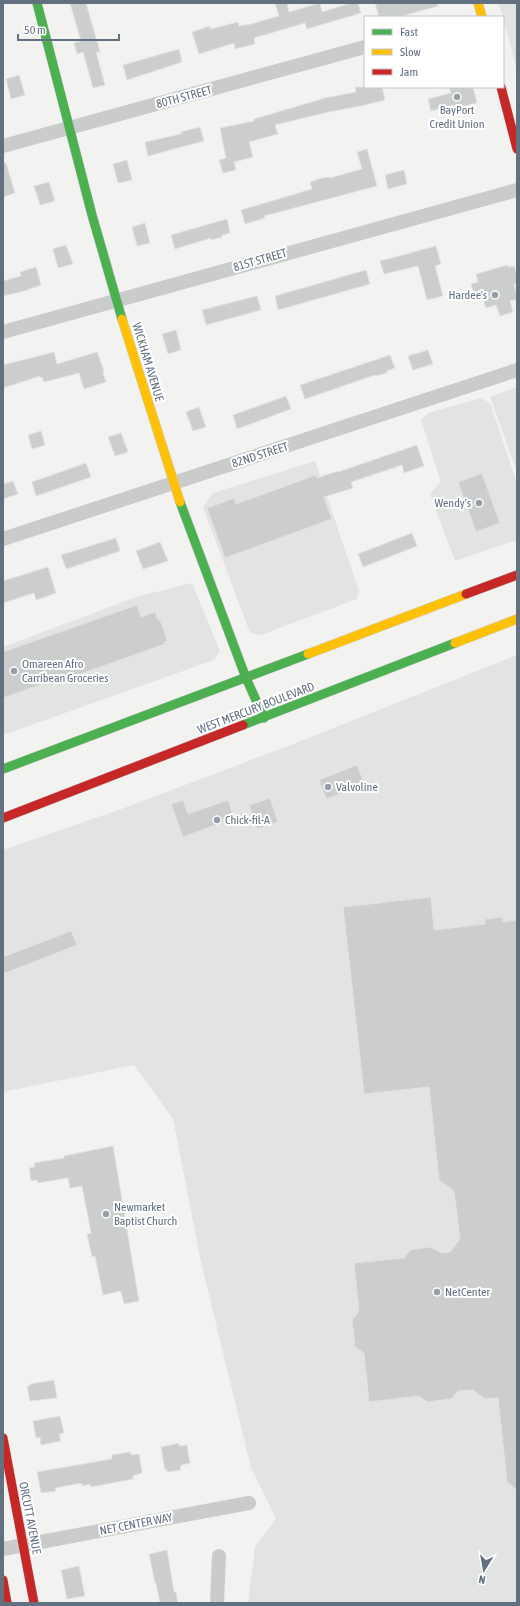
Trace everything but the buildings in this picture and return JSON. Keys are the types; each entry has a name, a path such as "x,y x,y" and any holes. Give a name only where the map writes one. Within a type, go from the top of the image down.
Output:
{"main road":[{"name":"WICKHAM AVENUE","path":"37,3 69,128 116,300 173,484 246,678 264,718"},
{"path":"501,88 517,149"},
{"path":"3,769 517,575"},
{"name":"WEST MERCURY BOULEVARD","path":"3,818 517,619"},
{"name":"ORCUTT AVENUE","path":"3,1438 34,1603"},
{"path":"3,1580 7,1603"}],"street":[{"name":"80TH STREET","path":"3,146 364,47"},
{"name":"81ST STREET","path":"3,332 517,190"},
{"name":"82ND STREET","path":"3,539 517,370"},
{"name":"NET CENTER WAY","path":"3,1549 249,1504"},
{"path":"217,1603 219,1556"}],"shaded area":[{"path":"498,3 517,3 517,71 504,16 503,16"},
{"path":"517,387 517,472 490,397"},
{"path":"481,398 490,403 517,483 517,540 455,561 430,494 441,482 421,420 428,413"},
{"path":"315,461 359,591 357,599 261,635 250,633 203,507 213,493"},
{"path":"192,583 220,651 214,660 3,735 3,647 136,597"},
{"path":"517,655 517,1603 248,1603 255,1547 276,1519 251,1468 201,1262 173,1119 134,1065 3,1092 3,850 124,808 296,743"}],"traffic: fast":[{"path":"37,3 92,215 122,319"},
{"path":"180,502 246,678 264,718"},
{"path":"243,725 455,643"},
{"path":"3,769 308,654"}],"traffic: slow":[{"path":"478,3 482,16"},
{"path":"122,319 180,502"},
{"path":"308,654 466,594"},
{"path":"455,643 517,619"}],"traffic: jam":[{"path":"501,88 517,149"},
{"path":"466,594 517,575"},
{"path":"3,818 243,725"},
{"path":"3,1438 34,1603"},
{"path":"3,1580 7,1603"}],"place":[{"name":"BayPort Credit Union","path":"457,97"},
{"name":"Hardee's","path":"495,295"},
{"name":"Wendy's","path":"479,503"},
{"name":"Omareen Afro Carribean Groceries","path":"14,671"},
{"name":"Valvoline","path":"328,787"},
{"name":"Chick-fil-A","path":"217,820"},
{"name":"Newmarket Baptist Church","path":"106,1214"},
{"name":"NetCenter","path":"437,1292"}]}
